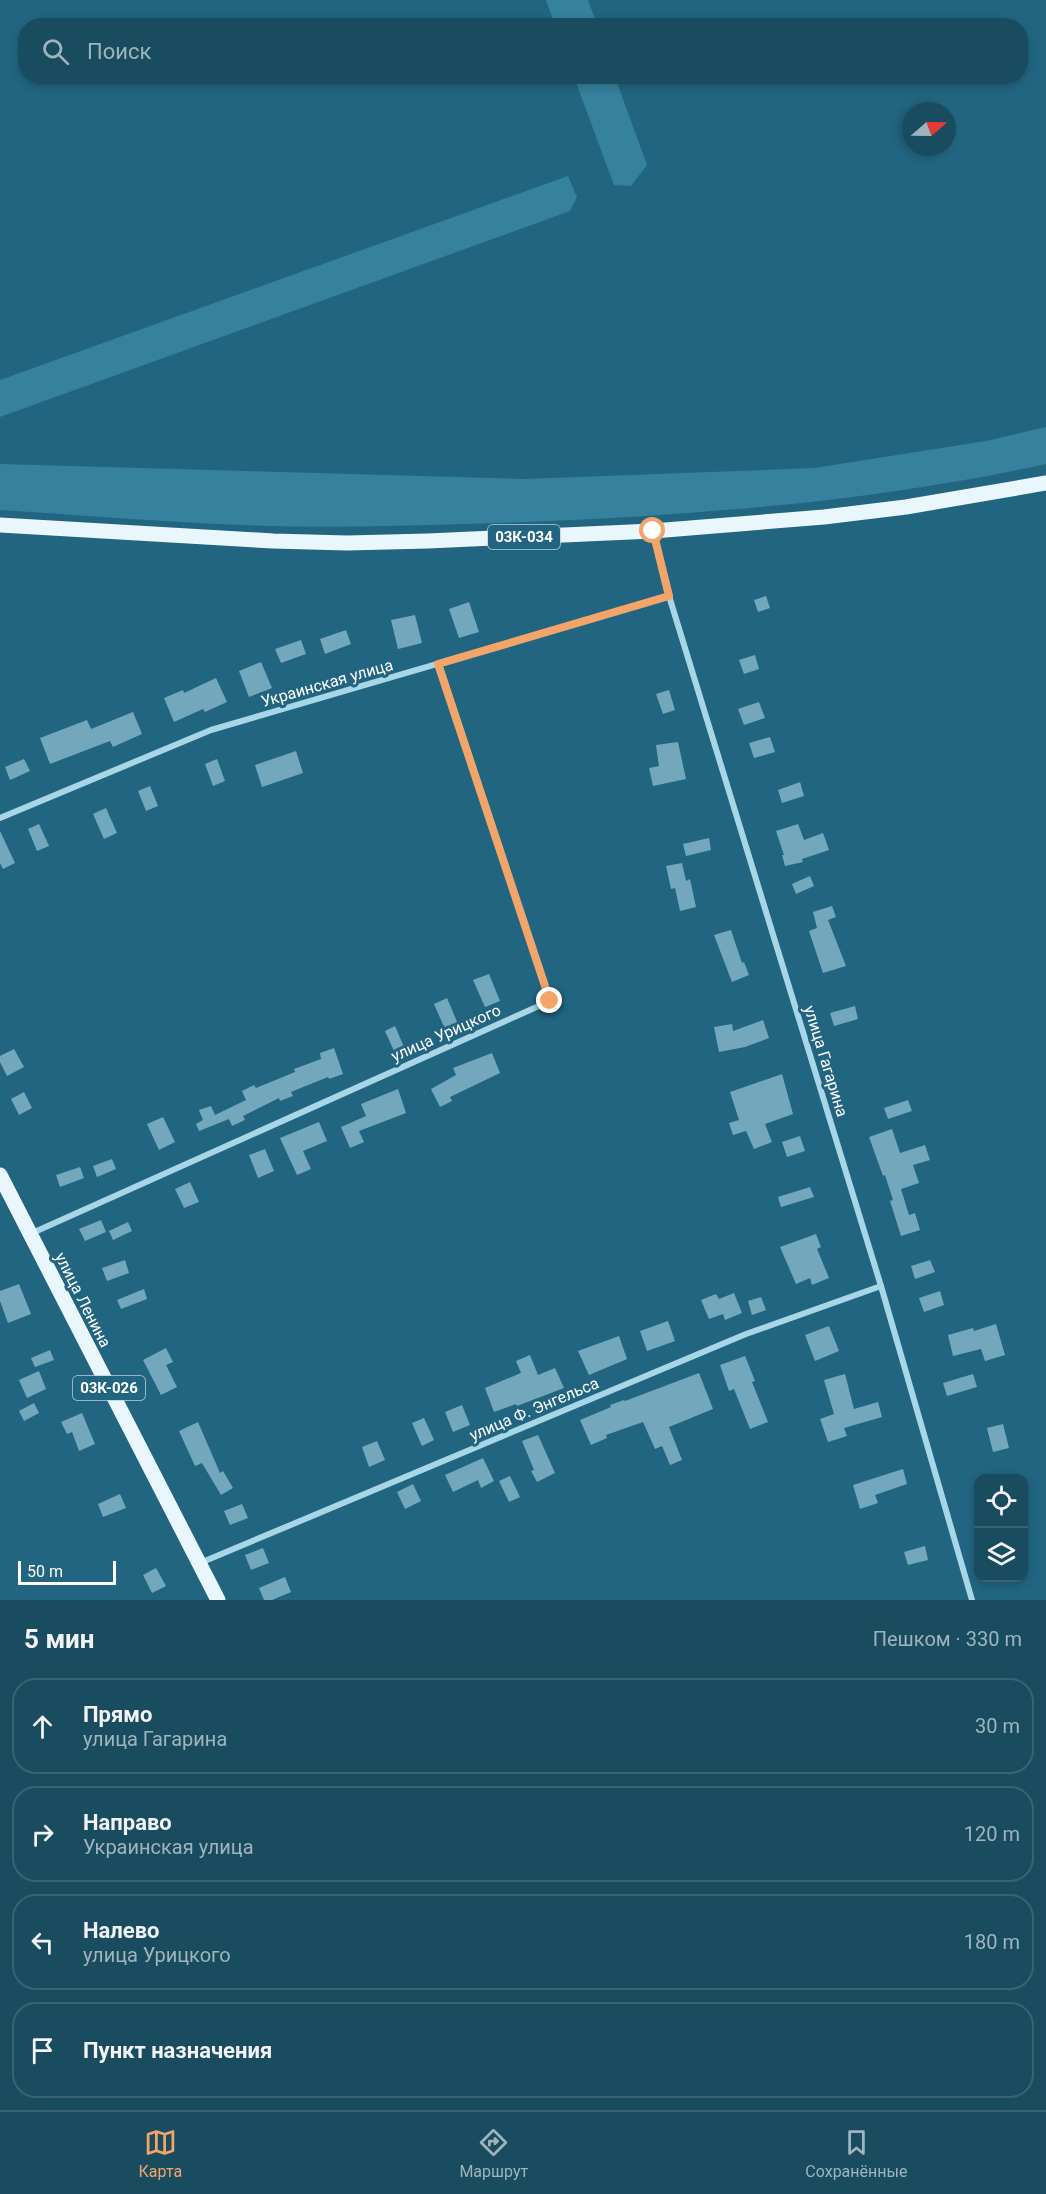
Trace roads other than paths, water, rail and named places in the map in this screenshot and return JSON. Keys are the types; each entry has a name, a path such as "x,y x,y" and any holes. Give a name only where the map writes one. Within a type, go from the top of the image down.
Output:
{"main road":[{"name":"03К-034","path":"0,525 273,541 347,543 653,531 824,517 1046,483"},
{"name":"улица Ленина","path":"0,1175 218,1600"}],"street":[{"name":"улица Гагарина","path":"653,531 669,596 881,1286 972,1600"},
{"name":"Украинская улица","path":"0,818 211,730 669,596"},
{"name":"улица Урицкого","path":"29,1234 550,1001 438,664"},
{"name":"улица Ф. Энгельса","path":"200,1563 746,1334 881,1286"}]}
